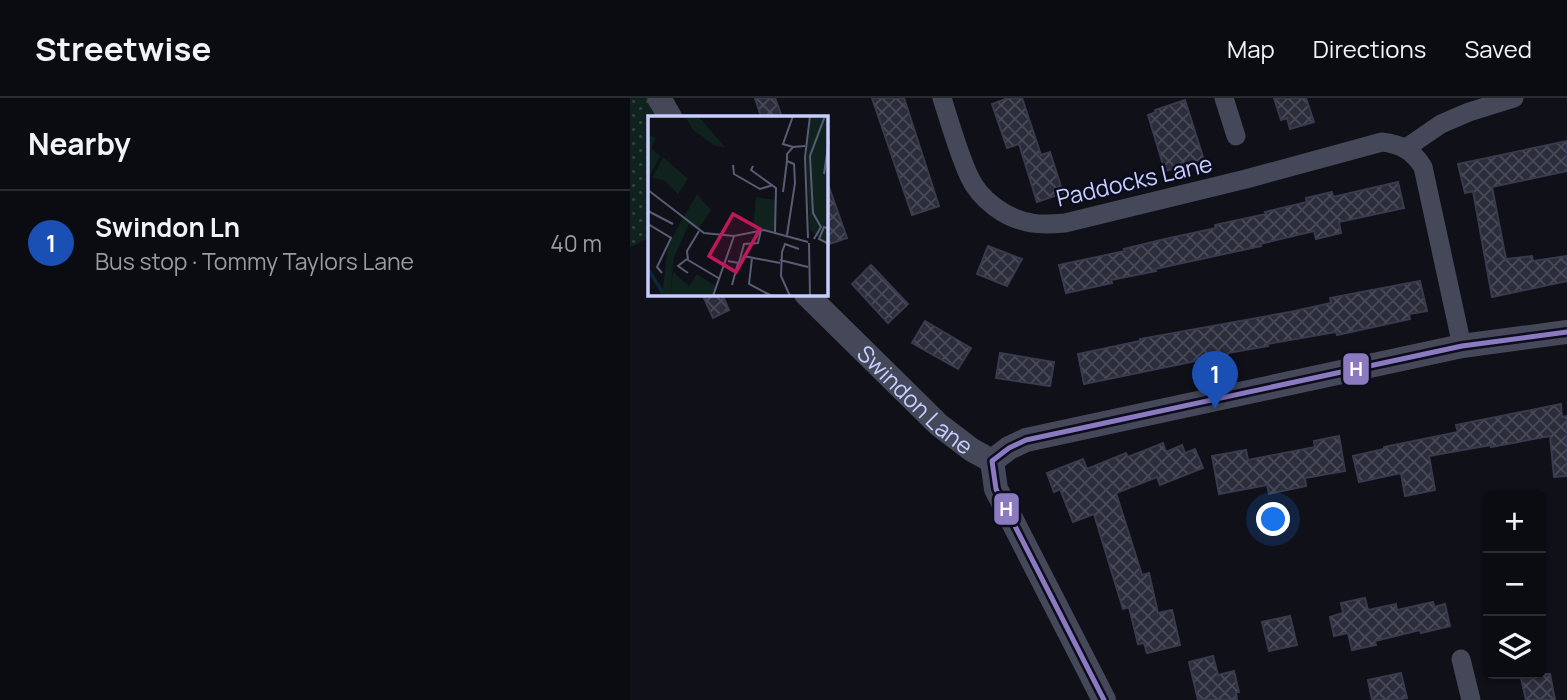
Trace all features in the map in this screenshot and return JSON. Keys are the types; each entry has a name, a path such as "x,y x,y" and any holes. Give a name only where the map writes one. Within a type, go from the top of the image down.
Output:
{"street":[{"path":"659,98 669,116"},
{"name":"Paddocks Lane","path":"942,98 969,176 977,189 1001,211 1031,223 1065,223 1246,179 1382,142 1406,148"},
{"path":"1224,98 1236,136"},
{"path":"1462,346 1423,167 1406,148 1441,124 1514,98"},
{"name":"Swindon Lane","path":"808,296 939,425 972,450 992,461 996,489 1104,700"},
{"path":"992,461 1009,448 1026,440 1462,346 1567,332"},
{"path":"1461,659 1471,700"}],"green space":[{"path":"630,98 657,98 666,116 648,116 648,238 630,247"}],"building":[{"path":"755,98 775,98 782,116 761,116"},
{"path":"872,98 904,98 939,206 912,215"},
{"path":"1008,98 1022,98 1041,155 1050,152 1063,193 1037,202 1019,144 1007,148 992,104"},
{"path":"1274,98 1306,98 1314,122 1290,129 1287,118 1281,120"},
{"path":"1185,100 1204,160 1165,171 1148,115"},
{"path":"1567,141 1567,171 1492,187 1506,259 1532,256 1533,261 1567,256 1567,281 1492,297 1473,191 1465,193 1458,164"},
{"path":"1398,182 1404,208 1339,222 1341,233 1316,239 1314,231 1066,293 1059,265 1216,228 1215,225 1307,202 1306,198 1332,192 1333,197"},
{"path":"828,187 829,187 847,238 828,244"},
{"path":"988,246 1022,259 1007,286 977,274"},
{"path":"871,265 908,304 888,323 852,284"},
{"path":"1420,281 1427,311 1409,314 1410,319 1337,335 1336,332 1267,344 1268,346 1084,384 1078,354 1140,339 1290,312 1331,303 1330,298"},
{"path":"703,296 723,296 729,310 713,318"},
{"path":"925,321 971,348 958,369 912,343"},
{"path":"1000,353 1054,362 1050,386 996,378"},
{"path":"1561,404 1562,417 1567,416 1567,476 1554,477 1550,436 1429,456 1435,490 1405,496 1401,473 1359,482 1353,456 1458,432 1456,425"},
{"path":"1339,436 1345,471 1305,478 1306,486 1269,494 1267,485 1219,494 1212,456 1246,450 1248,460 1315,447 1314,441"},
{"path":"1163,443 1166,452 1182,445 1185,453 1195,449 1203,468 1160,485 1157,477 1116,493 1142,575 1149,573 1158,613 1172,610 1180,645 1147,653 1144,643 1138,644 1129,607 1123,609 1094,514 1073,522 1060,489 1054,492 1047,473 1083,459 1087,469 1126,453 1128,457"},
{"path":"1365,598 1368,610 1396,604 1397,610 1433,602 1434,607 1445,604 1450,626 1375,641 1376,645 1352,650 1348,633 1334,636 1330,617 1343,613 1341,603"},
{"path":"1290,616 1297,645 1269,651 1262,622"},
{"path":"1213,656 1218,675 1234,671 1239,692 1236,692 1237,700 1198,700 1189,662"},
{"path":"1401,673 1407,698 1372,700 1368,680"},
{"path":"1546,674 1550,674 1555,700 1526,700 1521,679 1546,679"}],"transit line":[{"name":"H","path":"1104,700 996,489 992,461 1009,448 1026,440 1462,346 1567,332"}],"place":[{"name":"Swindon Ln","path":"1215,409"}]}
